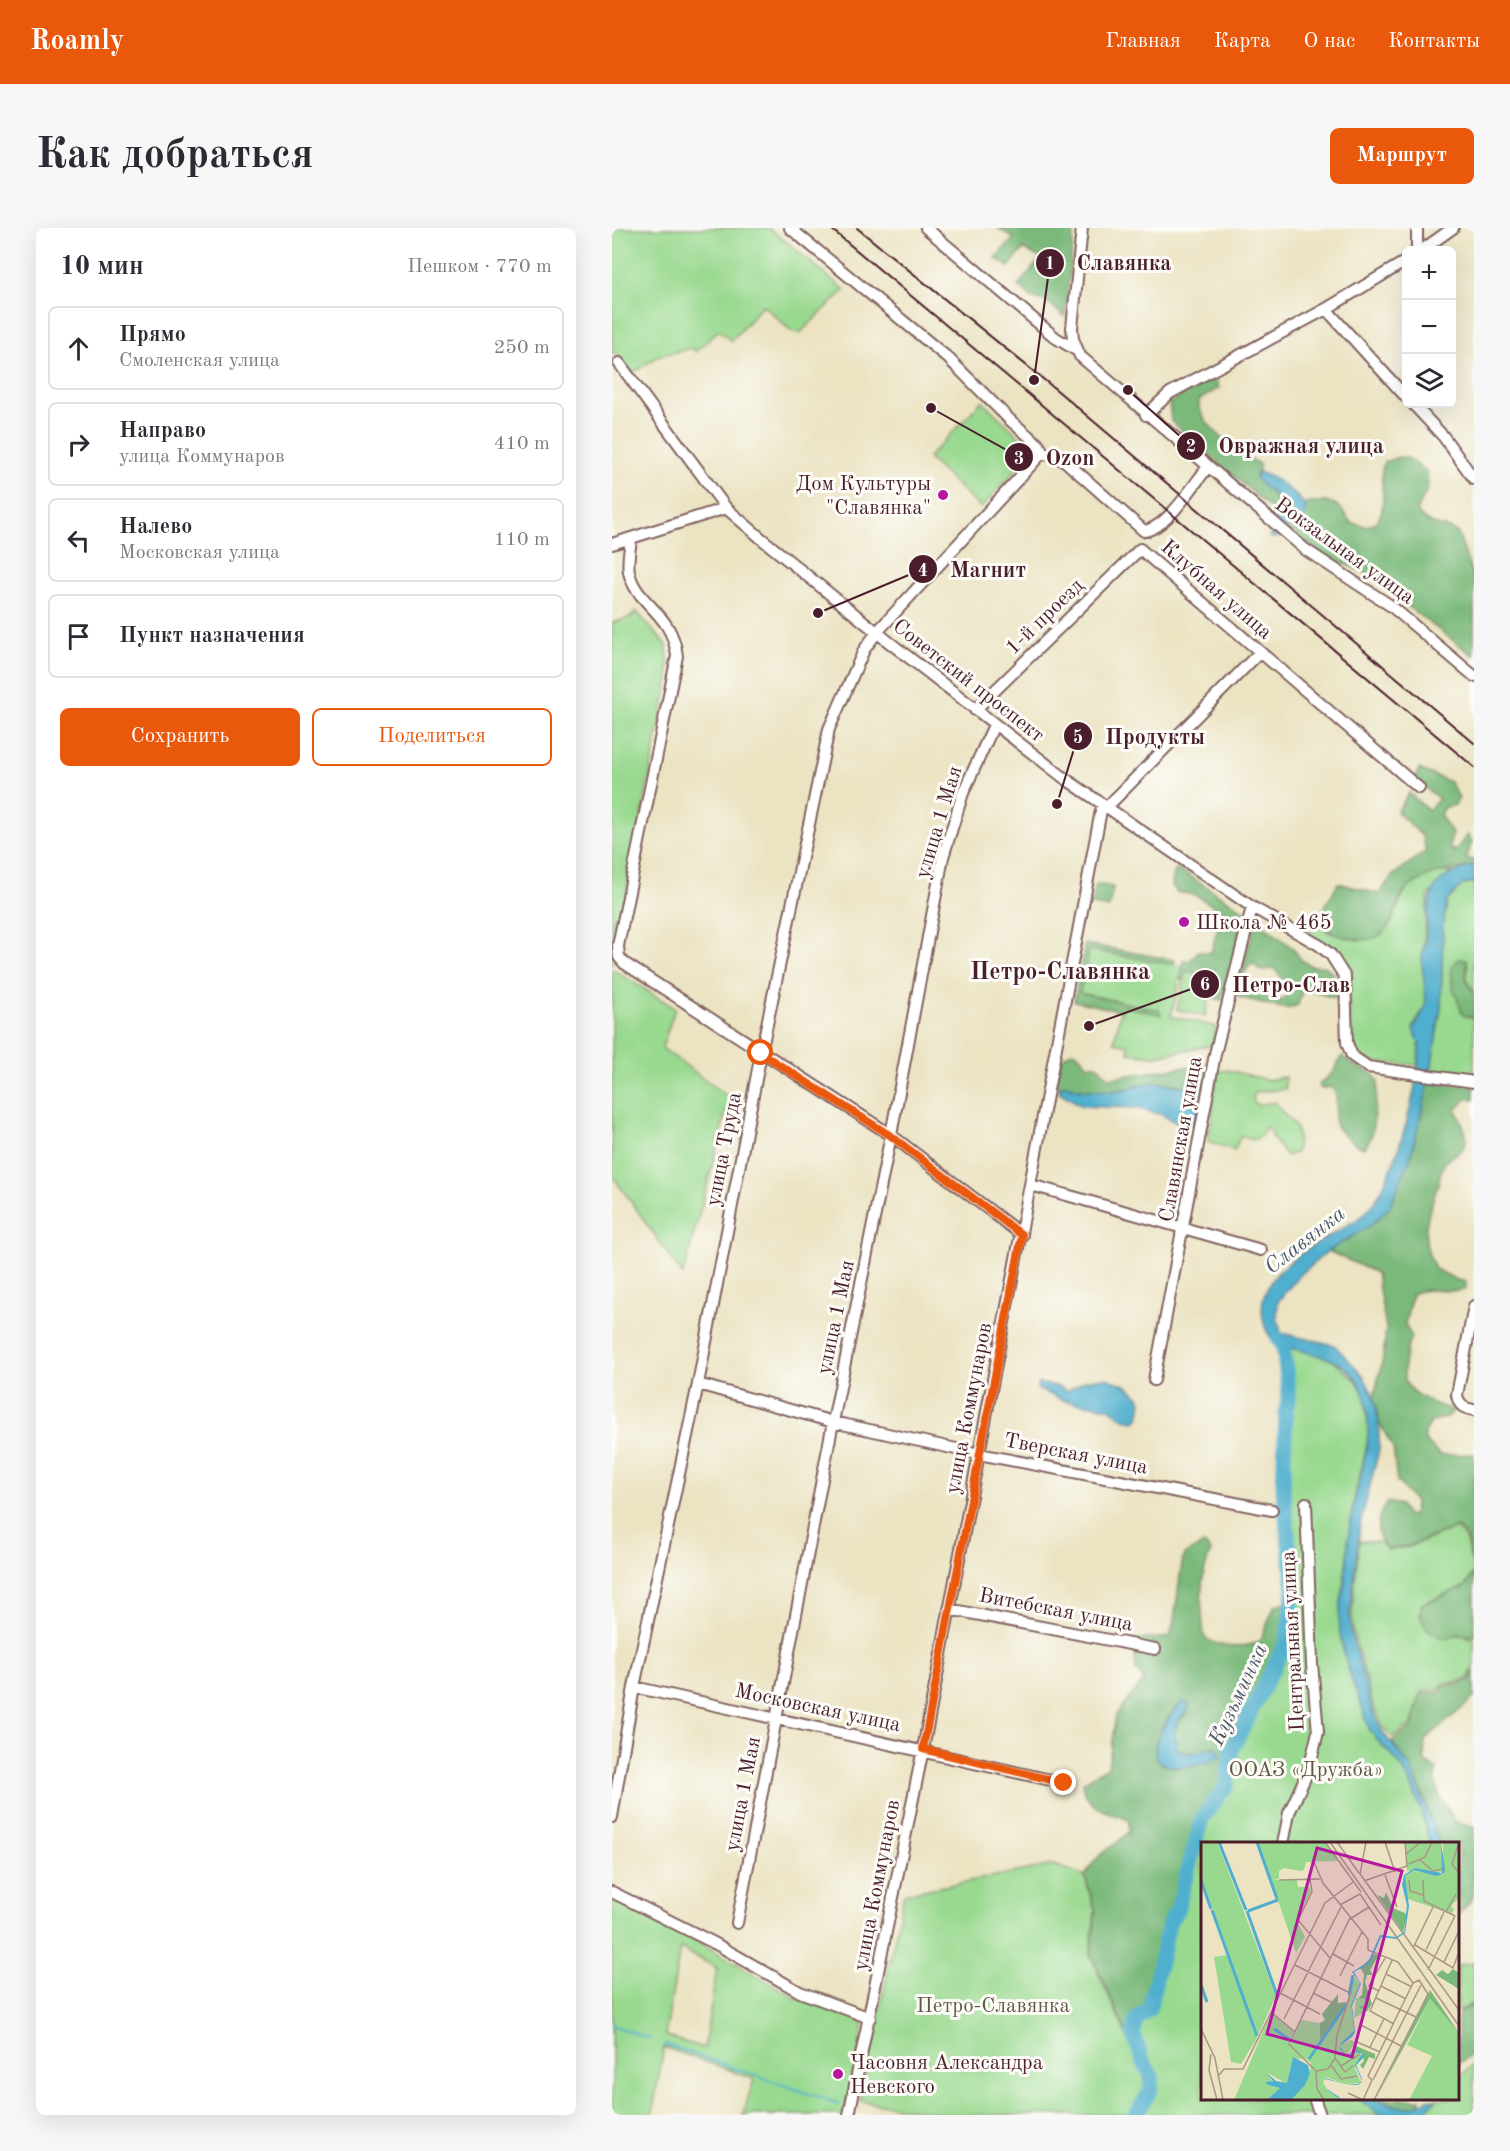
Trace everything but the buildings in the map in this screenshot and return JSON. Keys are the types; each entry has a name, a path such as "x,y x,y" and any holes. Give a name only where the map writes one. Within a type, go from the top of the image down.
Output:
{"street":[{"name":"Клубная улица","path":"790,228 948,358 1038,444 1043,452 1065,461 1144,531 1140,549 1419,788"},
{"path":"926,228 1056,338 1076,350"},
{"path":"1076,350 1072,328 1081,261 1082,228"},
{"path":"1417,228 1417,246"},
{"path":"1428,246 1453,228"},
{"path":"1146,415 1170,393 1326,309 1402,264"},
{"path":"1326,309 1402,392"},
{"name":"Вокзальная улица","path":"1076,350 1085,362 1288,536 1324,564 1391,606 1474,675"},
{"name":"Советский проспект","path":"619,363 726,508 994,725 1104,806 1252,907 1319,945 1341,967 1347,988 1345,1030 1352,1056 1368,1067 1474,1082"},
{"path":"1417,408 1467,465 1474,479"},
{"name":"улица Труда","path":"612,1817 634,1687 698,1384 761,1053 829,729 864,650 877,632 1043,452"},
{"path":"1144,531 1153,530 1166,519 1207,468"},
{"path":"612,544 726,508"},
{"path":"632,538 629,572 635,586 667,623 675,639 677,656 618,946 619,957 624,963 891,1136 1022,1235"},
{"name":"1-й проезд","path":"975,710 1140,549"},
{"path":"1104,806 1260,652"},
{"name":"улица 1 Мая","path":"737,1923 833,1422 891,1136 943,857 963,793 994,725"},
{"name":"улица Коммунаров","path":"849,2115 923,1749 1104,806"},
{"name":"Славянская улица","path":"1154,1380 1215,1054 1252,907"},
{"path":"1031,1185 1261,1250"},
{"path":"1474,1306 1457,1395 1458,1403 1464,1408 1474,1410"},
{"name":"Тверская улица","path":"698,1384 833,1422 979,1454 1272,1510"},
{"name":"Центральная улица","path":"1283,1842 1289,1813 1309,1769 1318,1732 1312,1664 1306,1503"},
{"name":"Витебская улица","path":"949,1609 1155,1648"},
{"name":"Московская улица","path":"634,1687 923,1749 1064,1783"},
{"path":"612,1892 717,1944 800,1992 870,2018"},
{"path":"1315,2100 1320,2115"}],"green space":[{"path":"612,228 769,228 845,290 800,333 791,331 763,305 731,341 719,330 696,352 692,348 658,356 633,373 616,353 612,354"},
{"path":"998,228 1074,228 1065,317 1045,300 1033,299 1018,286 1041,258 1023,249 1009,267 995,258 1014,238"},
{"path":"1215,376 1219,388 1199,400 1204,418 1221,437 1259,464 1260,478 1276,501 1278,515 1171,421 1169,403"},
{"path":"982,401 1026,443 1028,456 981,508 928,458"},
{"path":"1399,457 1408,458 1427,472 1428,488 1417,510 1420,516 1430,523 1458,533 1474,580 1474,656 1411,609 1393,589 1375,577 1320,553 1287,527 1301,523 1306,509 1304,504 1321,502 1337,505 1351,523 1366,526 1374,524 1382,510 1384,462"},
{"path":"636,611 667,646 669,678 612,965 612,623 631,617"},
{"path":"1419,769 1450,782 1459,798 1455,805 1444,807 1440,815 1453,834 1449,846 1454,852 1467,835 1472,841 1466,859 1474,860 1474,865 1432,875 1409,887 1399,900 1390,924 1383,933 1374,938 1354,939 1333,933 1315,924 1338,883 1379,894 1393,875 1426,851 1422,836 1397,812 1409,793 1428,810 1439,799 1415,779"},
{"path":"1178,869 1245,911 1222,1000 1210,997 1214,977 1186,971 1184,981 1180,979 1184,961 1191,960 1198,951 1211,953 1222,911 1195,895 1177,892 1172,885 1174,872"},
{"path":"1433,872 1451,872 1428,896 1422,962 1427,987 1427,1002 1413,1028 1419,1041 1418,1065 1369,1060 1355,1049 1351,1038 1348,973 1331,951 1308,935 1315,924 1332,934 1390,924 1406,889"},
{"path":"1474,882 1474,994 1466,979 1468,964 1459,959 1463,1015 1474,1018 1474,1076 1431,1070 1441,1007 1443,926 1447,901 1462,885"},
{"path":"1096,884 1113,887 1109,908 1092,905"},
{"path":"1259,922 1293,948 1300,959 1311,966 1325,966 1335,979 1339,995 1336,998 1312,990 1302,991 1298,1005 1286,1009 1238,997 1235,992 1255,926","holes":["1252,963 1261,971 1274,968 1288,986 1285,998 1281,1000 1247,990 1242,983 1245,971"]},
{"path":"1085,944 1175,960 1174,965 1089,950 1080,993 1159,1010 1161,1015 1123,1006 1121,1011 1074,1001"},
{"path":"1089,949 1183,966 1171,1016 1216,1027 1212,1045 1156,1056 1128,1053 1129,1045 1114,1042 1122,1006 1080,993"},
{"path":"1459,959 1467,960 1466,979 1474,994 1474,1018 1463,1015 1452,985 1451,967"},
{"path":"612,969 675,1008 662,1048 730,1098 683,1275 612,1175"},
{"path":"1186,971 1214,977 1205,1016 1177,1010"},
{"path":"1072,1051 1088,1065 1097,1065 1109,1078 1207,1064 1201,1104 1187,1087 1165,1082 1147,1083 1117,1091 1083,1090 1065,1085 1060,1087 1055,1082 1061,1059"},
{"path":"1342,1056 1352,1064 1372,1073 1378,1081 1372,1135 1365,1148 1354,1143 1336,1126 1335,1091 1331,1087 1321,1089 1319,1085 1333,1072"},
{"path":"1227,1070 1268,1080 1285,1077 1285,1089 1255,1092 1253,1099 1256,1105 1276,1102 1293,1123 1298,1134 1296,1153 1286,1156 1273,1139 1270,1129 1266,1127 1261,1136 1253,1140 1241,1136 1234,1150 1208,1141 1218,1072"},
{"path":"1429,1082 1474,1087 1474,1099 1466,1099 1456,1110 1465,1132 1465,1145 1461,1151 1447,1160 1442,1168 1426,1226 1427,1246 1435,1269 1466,1282 1466,1289 1459,1291 1425,1290 1412,1294 1405,1324 1411,1336 1404,1367 1405,1378 1408,1386 1415,1393 1453,1411 1450,1415 1431,1422 1425,1432 1425,1441 1440,1455 1474,1454 1474,1566 1466,1537 1457,1527 1409,1546 1387,1549 1380,1538 1379,1520 1388,1502 1400,1505 1407,1516 1414,1514 1415,1502 1397,1481 1393,1447 1379,1423 1374,1397 1383,1358 1386,1328 1376,1273 1328,1251 1371,1225 1410,1159"},
{"name":"ООАЗ «Дружба»","path":"1283,1346 1330,1358 1357,1381 1365,1397 1369,1437 1355,1495 1339,1619 1344,1646 1369,1728 1376,1739 1398,1762 1407,1777 1419,1804 1430,1842 1201,1842 1201,2100 1359,2100 1381,2115 1136,2115 1150,2091 1152,2077 1143,2061 1133,2033 1136,2020 1149,2009 1169,1923 1177,1910 1202,1819 1227,1785 1232,1749 1286,1643 1294,1590 1283,1490 1286,1410 1289,1394"},
{"path":"1456,1528 1465,1539 1474,1571 1465,1586 1421,1604 1420,1617 1445,1638 1459,1635 1474,1638 1474,1665 1468,1679 1443,1684 1437,1690 1421,1692 1412,1724 1393,1737 1384,1729 1374,1708 1353,1632 1352,1614 1359,1541 1380,1542 1388,1550 1409,1547"},
{"path":"1204,1544 1211,1551 1202,1583 1201,1604 1204,1637 1211,1641 1224,1646 1238,1647 1260,1641 1275,1605 1286,1602 1291,1608 1286,1643 1232,1749 1227,1785 1202,1819 1177,1910 1169,1923 1149,2009 1136,2020 1133,2033 1129,2038 1091,1954 1096,1911 1085,1876 1100,1856 1129,1832 1129,1820 1093,1804 1088,1798 1083,1782 1108,1767 1116,1715 1144,1680 1136,1670 1134,1640 1170,1637 1184,1555","holes":["1176,1707 1188,1712 1175,1729 1174,1737 1180,1750 1192,1755 1222,1756 1194,1766 1162,1765 1156,1750 1158,1735"]},
{"path":"1474,1572 1474,1636 1458,1634 1445,1639 1434,1634 1423,1623 1421,1605 1466,1586"},
{"path":"1474,1669 1474,1698 1425,1740 1424,1761 1437,1769 1435,1776 1437,1790 1456,1822 1474,1826 1473,1898 1459,1914 1459,1842 1439,1842 1418,1783 1392,1741 1412,1727 1421,1694 1438,1693 1444,1686 1469,1681"},
{"name":"Петро-Славянка","path":"1053,1865 1084,1875 1095,1911 1090,1955 1144,2074 1144,2091 1133,2115 951,2115 860,2101 904,1894"},
{"path":"612,1897 671,1926 796,1998 861,2019 864,2024 845,2115 743,2115 754,2079 664,2047 652,2115 612,2115","holes":["680,1948 717,1968 704,2048 665,2036"]},
{"path":"1474,1963 1474,2003 1459,2011 1459,1965"},
{"path":"1474,2004 1474,2052 1459,2063 1459,2012"},
{"path":"1474,2064 1474,2115 1420,2115 1436,2100 1459,2100 1459,2077"},
{"path":"1375,2100 1420,2100 1421,2107 1415,2109 1391,2108"}],"water":[{"path":"1258,472 1285,486 1306,508 1304,521 1288,527 1276,538 1270,537 1270,530 1277,513 1276,501 1273,493 1264,488 1255,477"},
{"path":"1474,865 1474,882 1462,885 1447,901 1443,926 1441,1007 1429,1082 1410,1159 1389,1208 1371,1225 1328,1251 1299,1276 1278,1301 1277,1317 1281,1333 1334,1345 1363,1375 1374,1397 1379,1423 1379,1450 1360,1525 1350,1615 1351,1633 1373,1711 1383,1733 1410,1766 1439,1842 1430,1842 1419,1804 1407,1777 1398,1762 1376,1739 1369,1728 1342,1646 1339,1614 1349,1531 1368,1438 1367,1409 1363,1392 1356,1379 1338,1363 1277,1343 1265,1326 1262,1311 1264,1296 1271,1282 1281,1270 1308,1249 1364,1214 1375,1201 1385,1183 1403,1134 1415,1083 1419,1044 1413,1028 1423,1011 1426,996 1422,960 1430,898 1439,882 1459,870"},
{"path":"1155,1082 1187,1087 1199,1094 1201,1104 1195,1124 1181,1125 1162,1115 1136,1108 1082,1106 1059,1092 1060,1087 1065,1085 1083,1090 1117,1091"},
{"path":"1106,1378 1127,1386 1142,1402 1139,1418 1135,1421 1124,1419 1109,1408 1066,1401 1037,1389 1038,1383 1057,1386 1067,1391 1086,1380"},
{"path":"1183,1701 1190,1706 1175,1729 1177,1746 1185,1753 1190,1753 1215,1746 1222,1756 1183,1767 1161,1763 1155,1755 1156,1744 1163,1727"},
{"path":"1359,2100 1378,2100 1407,2108 1425,2100 1436,2100 1420,2115 1381,2115"}],"waterway":[{"name":"Кузьминка","path":"1136,2115 1150,2091 1152,2077 1143,2061 1133,2033 1136,2020 1149,2009 1169,1923 1177,1910 1202,1819 1227,1785 1232,1749 1286,1643 1294,1590 1283,1490 1286,1410 1289,1394 1283,1346 1278,1338"},
{"path":"612,2025 650,2039"},
{"path":"664,2044 839,2104"}],"railway":[{"path":"830,228 1474,767"},
{"path":"857,228 1059,392 1474,743"}],"place":[{"name":"Славянка","path":"1034,380"},
{"name":"Овражная улица","path":"1128,390"},
{"name":"Ozon","path":"931,408"},
{"name":"Дом Культуры \"Славянка\"","path":"943,495"},
{"name":"Магнит","path":"818,613"},
{"name":"Продукты","path":"1057,804"},
{"name":"Школа № 465","path":"1184,922"},
{"name":"Петро-Слав","path":"1089,1026"},
{"name":"Часовня Александра Невского","path":"838,2074"}],"district":[{"name":"Петро-Славянка","path":"1060,971"}],"route":[{"path":"761,1053 891,1136 1022,1235 923,1749 1064,1783"}]}
